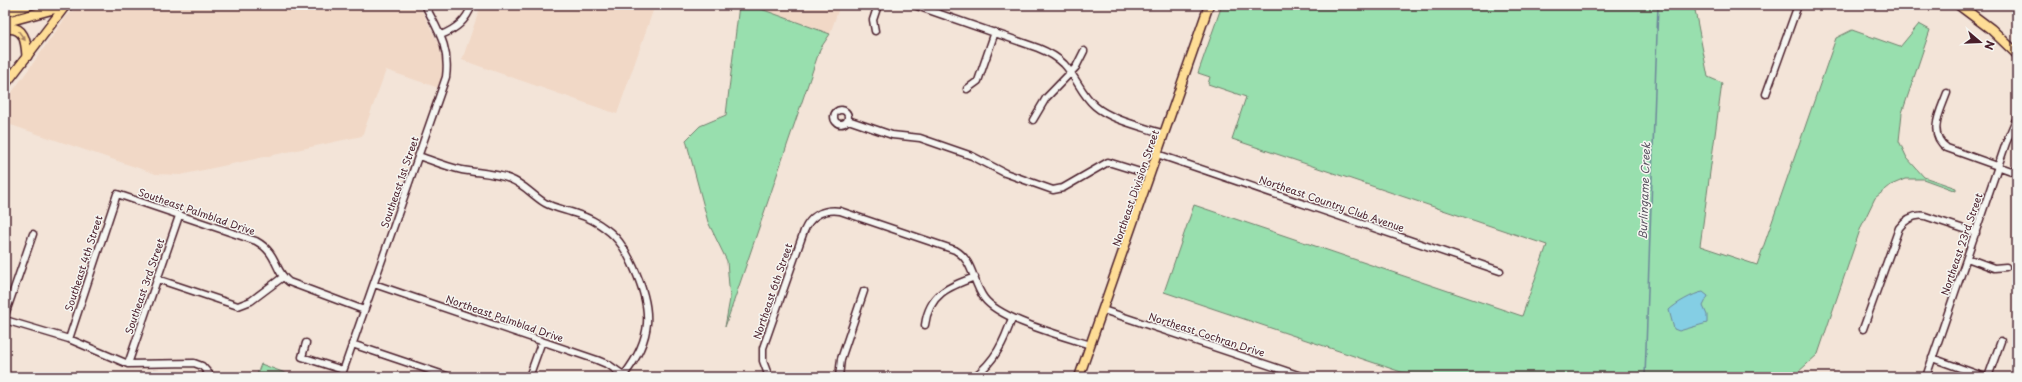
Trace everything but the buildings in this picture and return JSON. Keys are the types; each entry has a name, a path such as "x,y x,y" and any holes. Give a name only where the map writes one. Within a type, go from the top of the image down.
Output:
{"highway":[{"path":"5,12 29,5"},
{"path":"5,22 66,5"},
{"path":"1959,5 1991,29 2017,54"},
{"path":"5,29 14,28 22,34 26,42 27,56"}],"main road":[{"path":"5,85 66,5"},
{"name":"Northeast Division Street","path":"1079,377 1209,5"}],"street":[{"path":"425,5 440,35 452,30 463,22 472,5"},
{"path":"875,31 873,20 878,5"},
{"path":"914,5 995,32 1053,55 1071,73 1083,94 1096,108 1110,115 1164,134"},
{"path":"1766,94 1798,5"},
{"path":"967,89 978,81 995,32"},
{"name":"Southeast 1st Street","path":"341,377 446,77 447,52 440,35"},
{"path":"1033,120 1046,98 1071,73 1084,51"},
{"path":"1947,93 1935,127 1937,139 1947,148 2017,173"},
{"name":"Northeast 23rd Street","path":"1926,377 1998,166 2017,117"},
{"path":"848,120 892,135 920,138 972,156 1005,173 1053,190 1063,188 1108,162 1150,175"},
{"name":"Northeast Country Club Avenue","path":"1157,154 1500,271"},
{"path":"419,156 462,170 510,179 522,185 544,202 592,220 608,230 620,243 630,260 642,286 648,308 647,328 643,345 625,376"},
{"name":"Southeast Palmblad Drive","path":"117,194 261,244 274,257 282,277"},
{"name":"Southeast 4th Street","path":"69,339 117,194"},
{"path":"811,209 815,216 827,211 840,211 948,247 966,258 984,299 992,307 1012,318 1090,345"},
{"path":"1863,329 1899,228 1904,222 1918,214 1976,233"},
{"name":"Southeast 3rd Street","path":"128,364 179,216"},
{"name":"Northeast 6th Street","path":"769,377 763,361 763,348 806,225 815,216"},
{"path":"5,315 33,234"},
{"path":"1967,258 1994,268 2006,267"},
{"path":"157,279 238,306 252,301 282,277 295,285 364,310"},
{"path":"925,325 927,311 932,301 956,284 975,277"},
{"name":"Northeast Palmblad Drive","path":"374,284 597,360 625,376"},
{"path":"838,377 841,359 864,291"},
{"name":"Northeast Cochran Drive","path":"1103,310 1304,377"},
{"path":"974,377 991,362 999,350 1012,318"},
{"path":"5,320 69,339 128,364 194,363 202,366 212,377"},
{"path":"529,377 542,341"},
{"path":"1988,377 2000,341"},
{"path":"306,343 302,357 343,370"},
{"path":"352,344 450,377"},
{"path":"1932,358 1985,377"}],"shaded area":[{"path":"88,5 419,5 439,45 444,69 439,88 386,70 362,136 180,175 156,174 5,123 5,102 67,16 78,7"},
{"path":"481,5 655,5 617,114 462,60"},
{"path":"750,5 840,5 830,34"}],"green space":[{"path":"739,5 750,5 830,34 820,49 725,327 730,299 727,261 708,222 686,140 700,126 726,115"},
{"path":"1222,5 1694,5 1708,77 1722,83 1700,246 1757,265 1836,38 1852,30 1900,47 1919,24 1930,30 1902,113 1899,141 1907,158 1924,177 1956,188 1956,191 1923,179 1905,179 1891,185 1875,198 1861,227 1818,354 1796,374 1796,377 1416,377 1164,292 1194,205 1522,316 1547,245 1232,139 1246,97 1208,84 1210,77 1198,73"},
{"path":"261,364 296,377 256,377"}],"water":[{"path":"1703,292 1708,296 1703,306 1707,315 1707,323 1679,331 1674,329 1669,310 1685,299"}],"waterway":[{"name":"Burlingame Creek","path":"1645,377 1658,5"}]}
